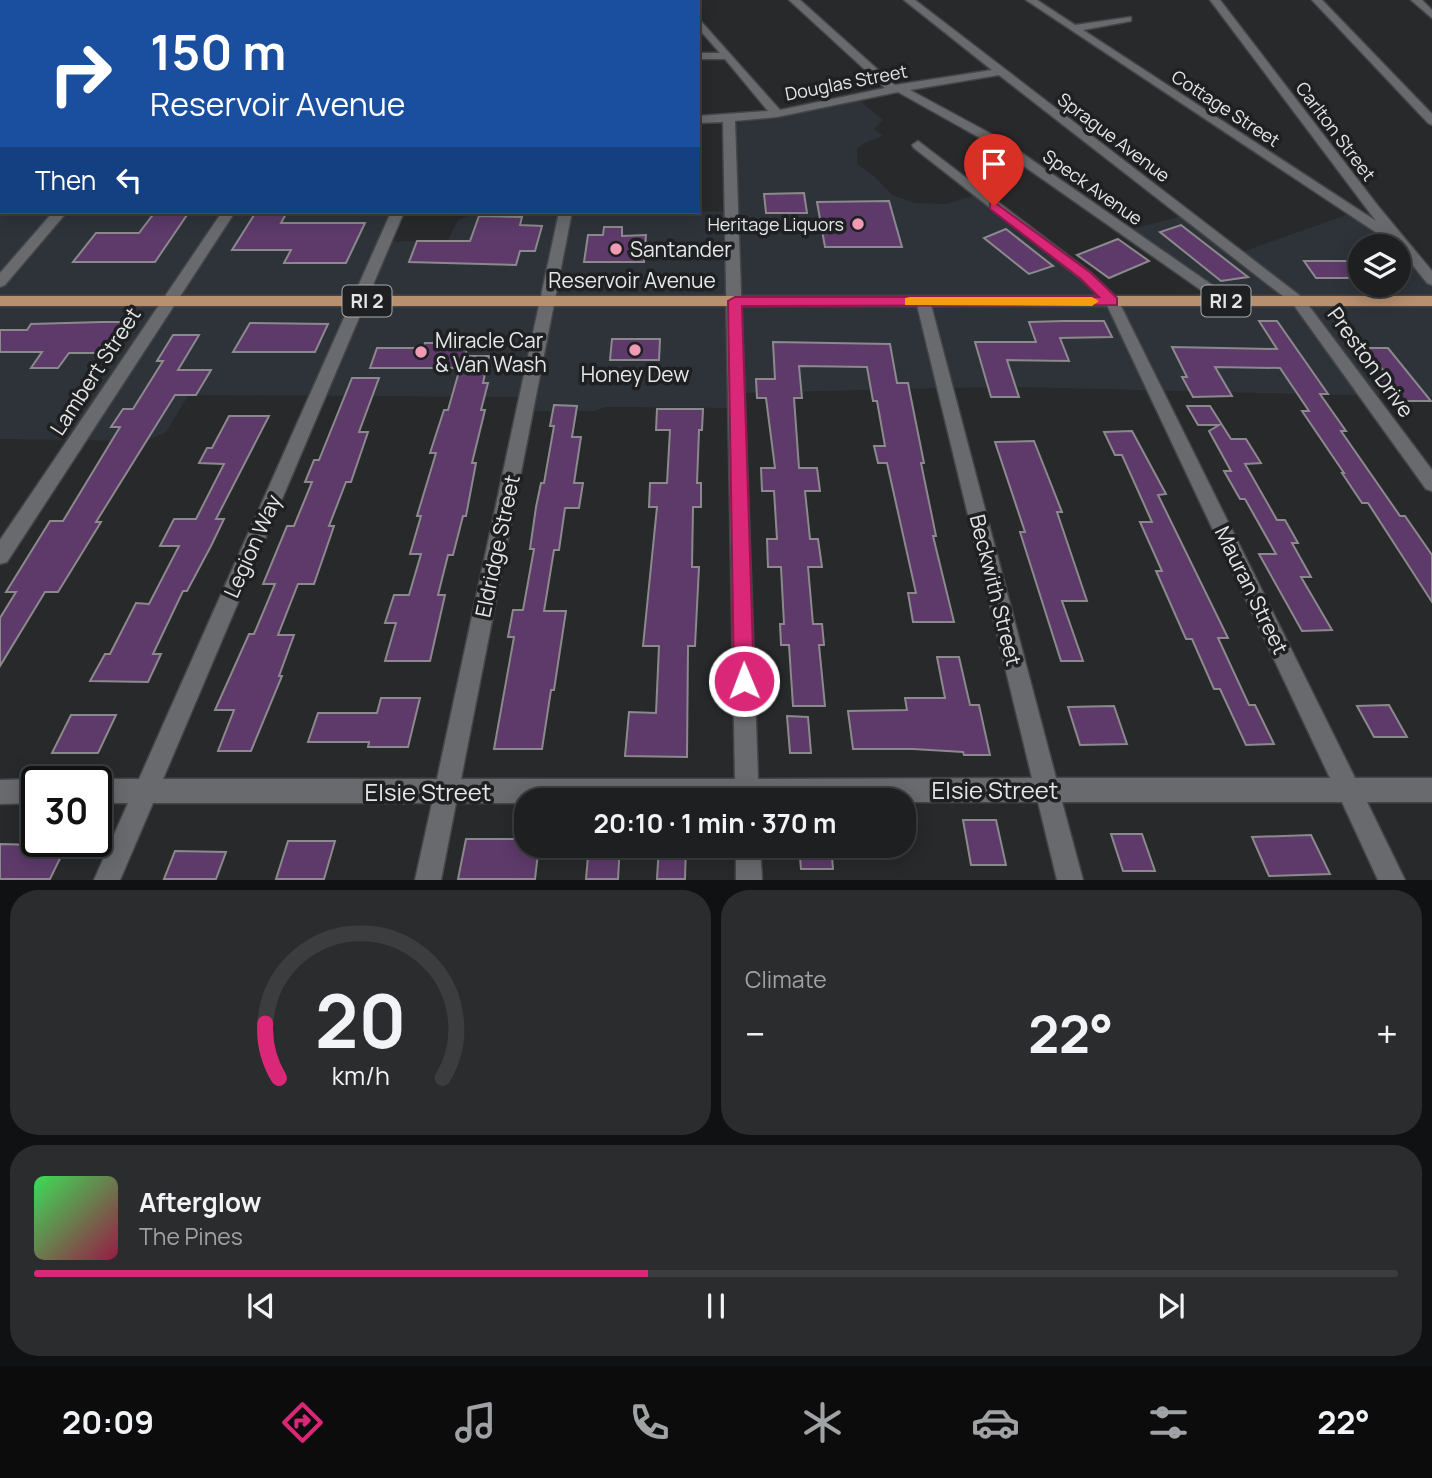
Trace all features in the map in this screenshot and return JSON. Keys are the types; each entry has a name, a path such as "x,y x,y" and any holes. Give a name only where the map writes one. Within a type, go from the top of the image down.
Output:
{"main road":[{"name":"Reservoir Avenue","path":"0,301 1432,301"}],"street":[{"name":"Speck Avenue","path":"794,0 896,89 1002,145 1226,300"},
{"name":"Sprague Avenue","path":"909,0 1298,301"},
{"name":"Cottage Street","path":"1031,0 1386,234"},
{"name":"Carlton Street","path":"1215,0 1395,234"},
{"path":"1317,0 1432,121"},
{"path":"1416,0 1432,15"},
{"path":"1074,29 1128,19"},
{"path":"700,23 777,114"},
{"path":"700,56 727,55"},
{"name":"Douglas Street","path":"700,120 729,120 777,114 896,89 999,72"},
{"path":"729,120 747,788"},
{"path":"918,145 1086,276 1112,301"},
{"path":"0,282 58,214"},
{"name":"Lambert Street","path":"0,556 227,214"},
{"name":"Legion Way","path":"107,880 396,214"},
{"name":"Eldridge Street","path":"428,880 565,214"},
{"name":"Carlton Street","path":"1411,255 1432,280"},
{"name":"Mauran Street","path":"1112,301 1392,880"},
{"name":"Preston Drive","path":"1298,301 1432,484"},
{"name":"Beckwith Street","path":"923,302 1070,880"},
{"name":"Elsie Street","path":"916,792 1047,789 1432,790"},
{"name":"Elsie Street","path":"112,791 514,792"},
{"path":"0,792 21,792"},
{"path":"748,858 749,880"}],"shaded area":[{"path":"858,99 883,120 874,129 883,136 864,143 857,149 857,164 874,176 892,195 915,203 946,204 979,194 1116,296 1229,294 1132,229 1186,215 1239,253 1355,212 1390,234 1348,234 1348,297 1411,297 1411,258 1432,286 1432,397 1018,387 945,388 738,393 736,408 604,407 595,411 525,411 523,397 192,395 188,396 166,432 146,441 0,439 0,214 396,214 386,239 389,242 448,240 458,220 471,215 700,214 700,211 731,211 730,125"}],"building":[{"path":"804,193 807,213 766,213 764,194"},
{"name":"Heritage Liquors","path":"889,201 902,247 825,247 817,202"},
{"path":"153,214 188,214 155,262 73,262 96,233 139,233"},
{"path":"255,214 286,214 281,223 365,223 346,263 284,263 291,250 232,250"},
{"path":"479,216 522,217 520,225 542,226 535,251 520,251 516,265 409,262 417,241 470,241"},
{"path":"1181,225 1248,277 1221,281 1160,232"},
{"name":"Santander","path":"604,227 622,227 622,236 646,235 644,262 584,262 588,235 603,235"},
{"path":"1006,229 1053,266 1029,274 984,238"},
{"path":"1118,239 1149,261 1109,278 1077,255"},
{"path":"1304,261 1348,261 1348,278 1316,278"},
{"path":"1104,321 1112,337 1060,338 1069,361 1007,360 1019,397 991,397 975,342 1036,342 1029,322"},
{"path":"1259,321 1277,321 1328,394 1320,394 1346,431 1341,431 1400,516 1405,516 1432,555 1432,602 1368,503 1362,503 1342,473 1302,411 1309,411 1280,368 1215,367 1232,396 1193,397 1182,377 1187,377 1172,347 1277,349"},
{"path":"135,322 113,353 69,353 58,368 31,368 42,352 0,352 0,330 27,330 31,324"},
{"path":"250,323 328,324 315,352 233,352"},
{"path":"173,335 199,335 178,370 211,370 196,395 175,395 96,522 101,522 58,592 45,592 0,666 0,618 16,592 6,592 50,521 63,521 120,427 111,427 123,409 133,409 163,361 157,361"},
{"name":"Honey Dew","path":"612,339 660,339 659,360 610,360"},
{"path":"773,342 890,344 897,383 908,383 936,536 933,536 954,622 913,622 908,593 916,593 887,463 878,463 874,446 885,446 877,401 873,401 867,367 799,366 802,398 794,398 799,468 817,468 820,491 805,491 810,539 818,539 822,567 808,567 813,624 822,624 824,645 819,645 825,706 793,706 789,645 781,645 780,624 784,624 781,567 768,567 767,539 777,539 774,491 762,491 761,468 775,468 766,398 757,398 756,379 775,379"},
{"path":"425,343 469,343 465,356 489,356 483,383 488,383 481,410 485,410 472,463 476,463 466,516 463,516 453,555 448,555 438,595 445,595 430,661 385,661 396,623 385,623 394,595 409,595 421,554 410,554 421,516 417,516 436,453 430,453 444,410 448,410 460,368 370,368 377,348 423,348"},
{"path":"1366,348 1388,348 1431,401 1391,401 1370,374 1386,374"},
{"path":"352,378 379,378 359,432 368,432 351,482 346,482 329,526 334,526 314,584 298,584 278,635 294,635 279,676 282,676 251,751 218,751 234,710 215,710 249,634 254,634 275,584 263,584 287,526 294,526 312,482 305,482 314,460 319,460"},
{"path":"554,405 577,406 572,437 581,437 574,483 583,483 579,508 565,508 559,550 554,550 544,611 566,611 554,690 551,690 542,749 494,749 514,637 508,637 513,610 523,610 534,549 530,549 536,507 541,483 544,483 554,426 550,426"},
{"path":"1187,406 1210,406 1231,439 1246,439 1261,463 1245,464 1277,520 1285,520 1298,543 1292,543 1311,577 1301,577 1332,630 1302,631 1259,554 1276,554 1245,499 1240,499 1224,471 1231,471 1209,431 1219,425 1198,425"},
{"path":"657,409 703,409 702,430 699,430 697,483 701,483 701,507 693,507 692,567 699,567 695,646 688,646 687,757 625,756 629,712 656,713 659,646 643,646 657,507 649,507 650,483 667,483 670,430 656,430"},
{"path":"229,416 269,416 216,519 224,519 211,546 187,591 183,591 153,654 161,654 148,682 90,681 105,654 110,654 136,603 149,604 179,546 160,546 174,519 196,519 224,464 199,463 207,448 212,448"},
{"path":"1132,431 1166,494 1158,495 1228,638 1218,638 1249,705 1255,705 1274,744 1246,745 1220,689 1214,689 1192,639 1186,639 1156,571 1162,571 1140,522 1152,522 1122,455 1115,455 1104,432"},
{"path":"1034,441 1062,512 1057,512 1087,601 1062,601 1083,661 1061,661 1020,532 1025,532 995,442"},
{"path":"937,657 959,657 970,705 979,705 990,755 913,749 853,749 848,711 907,710 905,698 945,698"},
{"path":"381,698 420,698 408,747 368,747 369,742 308,742 318,713 377,713"},
{"path":"1389,705 1407,737 1374,737 1357,706"},
{"path":"1114,706 1127,744 1080,745 1068,707"},
{"path":"71,715 116,715 98,753 52,753"},
{"path":"787,716 808,717 811,753 790,753"},
{"path":"963,820 996,820 1006,865 971,865"},
{"path":"1111,834 1142,834 1155,871 1123,871"},
{"path":"1311,835 1330,874 1269,876 1252,837"},
{"path":"466,839 514,839 514,858 537,858 535,879 458,879"},
{"path":"288,841 335,841 324,879 276,879"},
{"path":"0,844 21,845 21,857 61,857 50,879 0,879"},
{"path":"175,851 226,852 216,879 164,879"},
{"path":"588,858 619,858 618,879 586,879"},
{"path":"658,858 686,858 685,879 657,879"},
{"path":"800,858 832,858 833,869 801,869"}],"slow traffic":[{"path":"910,301 1092,301"}],"place":[{"name":"Heritage Liquors","path":"858,224"},
{"name":"Santander","path":"616,249"},
{"name":"Honey Dew","path":"635,350"},
{"name":"Miracle Car & Van Wash","path":"421,352"}],"route":[{"path":"744,681 735,301 1112,301 1086,276 994,206"}]}
